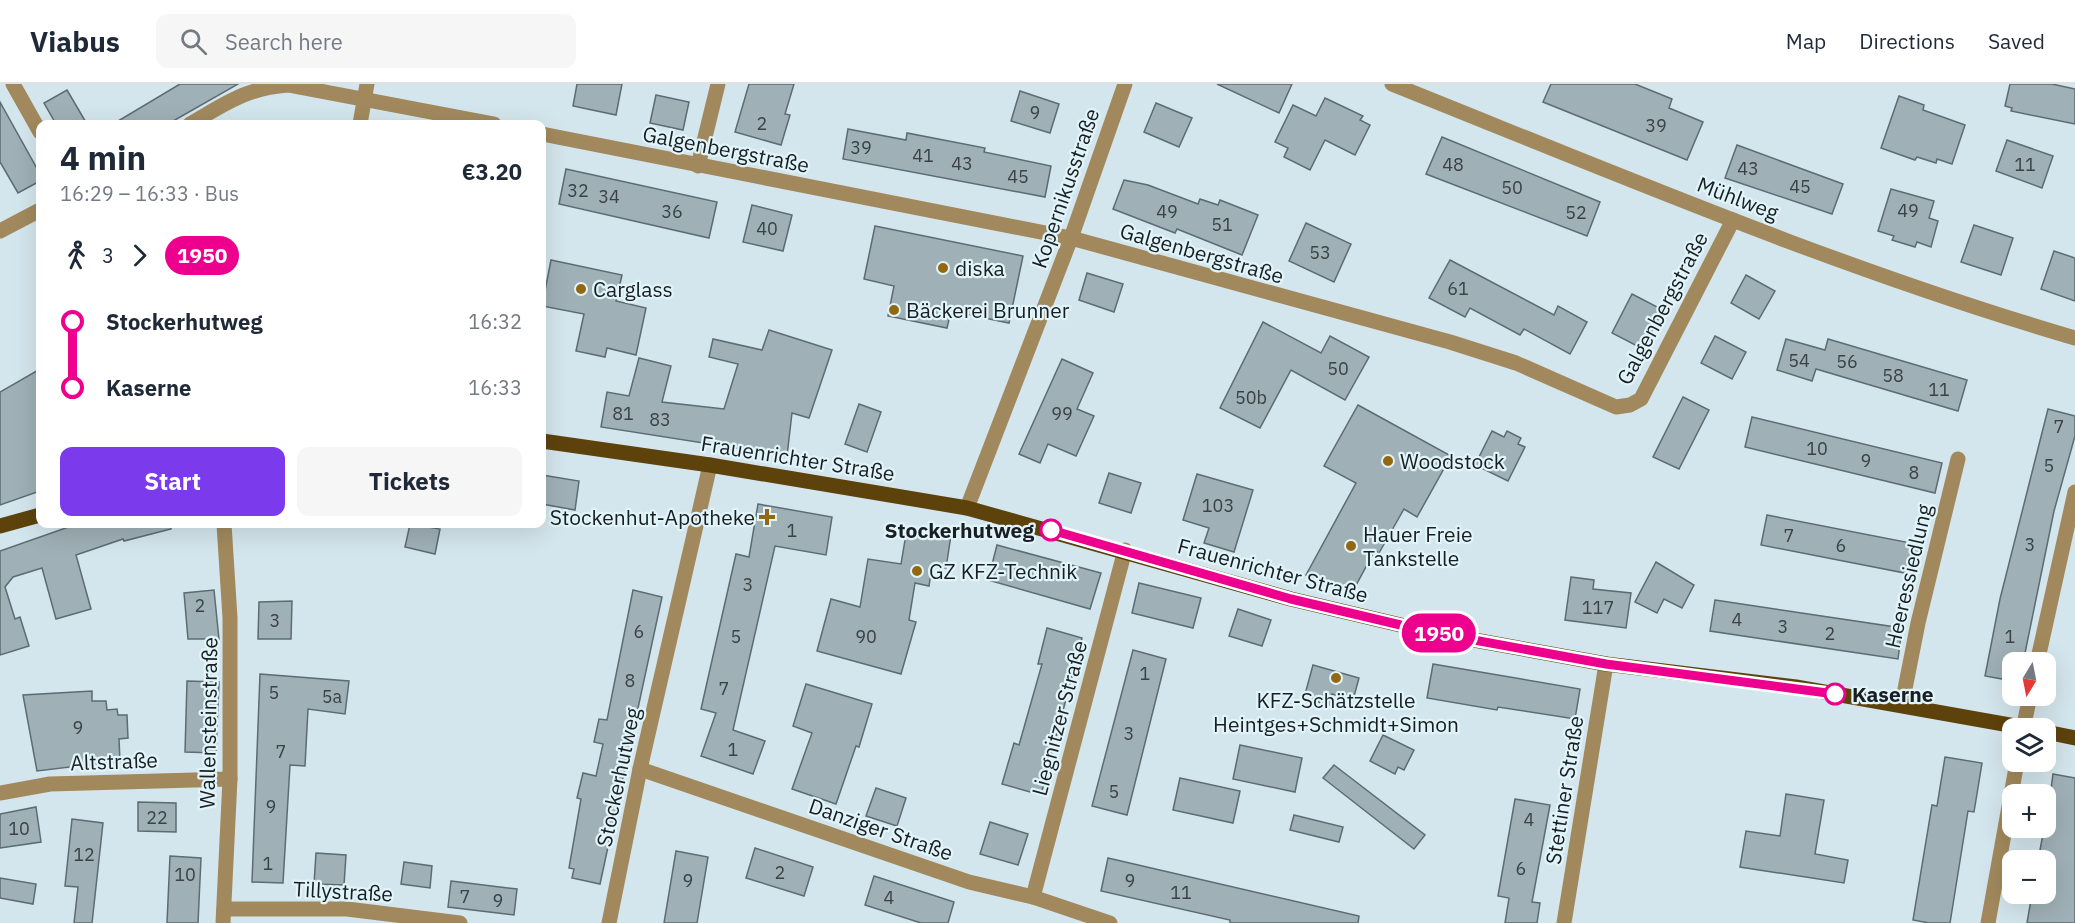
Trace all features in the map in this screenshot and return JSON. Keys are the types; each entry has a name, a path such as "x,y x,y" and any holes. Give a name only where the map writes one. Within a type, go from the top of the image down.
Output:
{"main road":[{"name":"Frauenrichter Straße","path":"546,442 710,465 968,508 1370,619 1606,664 1796,687 2002,723"},
{"path":"0,526 36,516"},
{"path":"2056,734 2075,738"}],"street":[{"path":"13,84 36,125"},
{"path":"698,165 718,84"},
{"name":"Kopernikusstraße","path":"968,508 1071,238 1125,84"},
{"name":"Mühlweg","path":"1392,84 1733,220 1996,315 2075,338"},
{"path":"197,120 235,98 261,87 288,85 366,91 478,120"},
{"path":"361,120 366,91"},
{"name":"Galgenbergstraße","path":"546,135 1071,238 1472,349 1516,363 1616,407 1630,405 1641,399 1733,220"},
{"path":"0,231 36,212"},
{"name":"Heeressiedlung","path":"1902,704 1918,623 1958,459"},
{"name":"Stockerhutweg","path":"609,923 640,769 710,465"},
{"path":"2039,652 2075,492"},
{"name":"Wallensteinstraße","path":"224,528 230,618 230,779 224,916"},
{"name":"Liegnitzer Straße","path":"1033,897 1125,550"},
{"name":"Stettiner Straße","path":"1564,923 1606,664"},
{"name":"Danziger Straße","path":"640,769 969,882 1033,897 1110,923"},
{"path":"1988,923 2015,772"},
{"name":"Altstraße","path":"0,793 50,784 230,779"},
{"name":"Tillystraße","path":"224,916 347,909 460,923"}],"building":[{"path":"180,84 238,84 175,120 120,120"},
{"path":"577,84 622,84 616,115 573,106"},
{"path":"749,84 794,84 785,114 790,115 781,145 735,132"},
{"path":"1217,84 1292,84 1279,113"},
{"path":"1551,84 1635,84 1672,99 1669,108 1703,122 1687,160 1543,102"},
{"path":"2010,84 2052,84 2075,89 2075,124 2011,111 2012,108 2005,106"},
{"path":"67,90 85,120 54,120 44,103"},
{"path":"1020,91 1059,104 1050,133 1011,121"},
{"path":"656,95 689,102 683,130 650,123"},
{"path":"1899,96 1924,105 1923,110 1965,125 1952,164 1937,159 1936,163 1917,157 1915,160 1881,148"},
{"path":"1325,98 1363,116 1360,120 1370,125 1355,155 1325,140 1310,170 1284,157 1288,148 1275,142 1293,105 1316,116"},
{"path":"0,102 36,167 36,183 18,193 0,162"},
{"path":"1156,103 1192,118 1179,147 1144,132"},
{"path":"848,129 906,140 907,133 985,148 984,152 1051,166 1045,197 843,159"},
{"path":"1442,137 1600,202 1587,236 1426,174"},
{"path":"2007,140 2053,156 2042,188 1996,171"},
{"path":"1737,145 1843,184 1832,214 1725,178"},
{"path":"566,169 717,202 709,238 559,204"},
{"path":"1124,180 1148,185 1198,204 1200,199 1218,205 1220,200 1258,215 1242,255 1177,229 1175,233 1113,209"},
{"path":"1891,189 1934,201 1929,218 1938,221 1931,247 1917,242 1915,247 1892,240 1894,236 1878,231"},
{"path":"752,205 792,215 783,251 743,242"},
{"path":"1306,223 1351,244 1334,282 1289,261"},
{"path":"1974,225 2013,238 2001,275 1961,262"},
{"name":"diska","path":"875,226 1023,256 1009,323 951,311 947,328 888,316 894,286 864,279"},
{"path":"2054,251 2075,258 2075,301 2041,289"},
{"path":"551,260 622,275 616,301 646,308 636,355 607,348 605,357 576,351 584,314 546,307 546,286"},
{"path":"1450,260 1554,315 1558,306 1587,322 1570,354 1524,329 1520,335 1470,308 1465,317 1429,298"},
{"path":"1087,273 1123,284 1114,312 1079,300"},
{"path":"1746,275 1775,291 1759,319 1731,303"},
{"path":"1632,294 1663,310 1643,349 1612,333"},
{"path":"1263,322 1321,353 1330,336 1369,357 1345,400 1291,370 1260,428 1220,408"},
{"path":"769,330 832,350 809,418 792,413 787,456 601,427 607,392 629,396 639,358 671,366 662,402 724,409 738,364 709,357 713,339 762,350"},
{"path":"1715,336 1746,352 1732,379 1701,363"},
{"path":"1786,339 1825,350 1828,339 1967,380 1958,411 1816,369 1812,381 1777,370"},
{"path":"1062,359 1093,373 1077,409 1094,416 1076,456 1048,444 1040,463 1019,454"},
{"path":"36,371 36,492 0,505 0,392"},
{"path":"1683,397 1709,410 1679,469 1653,457"},
{"path":"859,404 881,412 867,452 845,444"},
{"path":"1358,405 1451,456 1417,517 1404,509 1379,553 1375,550 1354,589 1306,575 1356,483 1324,466"},
{"path":"2048,409 2075,416 2075,436 2054,511 2025,652 2002,652 2002,679 1985,676 2000,599"},
{"path":"1752,417 1942,463 1935,493 1745,447"},
{"path":"1492,431 1504,437 1507,431 1521,438 1518,444 1525,447 1508,481 1475,465"},
{"path":"1109,473 1141,483 1131,513 1099,503"},
{"path":"1197,474 1253,490 1234,552 1204,543 1209,528 1183,520"},
{"path":"546,476 579,481 575,510 546,505"},
{"path":"758,504 832,517 826,555 775,546 733,730 765,741 753,774 701,756 716,713 701,709 736,554 749,557"},
{"path":"1767,515 1921,545 1915,575 1761,545"},
{"path":"66,528 171,528 124,541 123,539 76,555 91,609 56,619 42,568 13,577 5,587 15,619 20,617 29,646 0,655 0,551"},
{"path":"409,528 440,529 435,554 405,547"},
{"path":"907,528 951,535 946,568 932,566 929,586 915,583 909,620 916,622 901,674 817,651 831,599 860,607 868,559 901,564"},
{"path":"997,545 1101,573 1090,609 988,580"},
{"path":"1656,562 1694,585 1682,608 1664,599 1657,613 1635,602"},
{"path":"1571,577 1594,580 1593,589 1631,593 1626,628 1565,620"},
{"path":"1139,583 1201,598 1193,628 1132,613"},
{"path":"214,590 219,639 188,639 184,593"},
{"path":"633,590 662,597 600,884 572,878 574,869 569,868 581,799 577,798 583,773 596,776 603,744 594,742 599,719 607,720"},
{"path":"1715,600 1902,628 1898,659 1710,631"},
{"path":"292,601 291,639 258,639 259,602"},
{"path":"1238,609 1271,620 1262,646 1229,636"},
{"path":"1047,628 1082,638 1041,795 1002,784 1014,743 1019,745 1042,664 1038,664"},
{"path":"1133,650 1166,659 1127,815 1092,806"},
{"path":"1433,664 1580,689 1575,719 1498,707 1497,710 1427,698"},
{"path":"1313,665 1359,678 1353,700 1332,694 1329,705 1304,698"},
{"path":"260,674 349,681 345,714 308,709 305,766 290,765 283,883 252,882"},
{"path":"187,681 219,682 216,753 185,752"},
{"path":"806,684 872,704 859,747 856,746 836,804 792,789 812,733 793,726"},
{"path":"92,691 92,701 106,701 107,710 117,709 118,715 127,715 128,738 119,739 120,761 37,771 23,695"},
{"path":"1383,735 1414,750 1404,770 1398,767 1395,774 1370,761"},
{"path":"1240,745 1302,758 1295,792 1233,779"},
{"path":"1945,757 1982,763 1974,812 1968,811 1950,923 1929,923 1913,920 1932,805 1937,806"},
{"path":"1334,765 1425,835 1414,849 1323,778"},
{"path":"2053,774 2075,778 2075,923 2027,923 2030,904 2056,904 2056,850 2040,850 2042,838 2056,838 2056,784 2052,784"},
{"path":"1180,778 1240,791 1233,823 1173,810"},
{"path":"876,788 906,798 897,826 866,816"},
{"path":"1786,794 1824,800 1815,854 1848,860 1844,883 1740,867 1746,831 1780,836"},
{"path":"1515,799 1550,805 1532,902 1540,903 1537,923 1505,923 1509,898 1498,896"},
{"path":"138,802 176,803 176,832 138,831"},
{"path":"36,807 41,842 0,848 0,814"},
{"path":"1294,815 1343,827 1339,842 1290,830"},
{"path":"72,819 103,823 92,923 74,923 78,887 65,886"},
{"path":"990,822 1028,834 1018,865 980,854"},
{"path":"755,848 813,867 804,896 746,878"},
{"path":"676,851 708,857 697,923 664,923"},
{"path":"316,853 346,855 344,885 314,884"},
{"path":"170,856 201,858 198,923 167,923"},
{"path":"1108,858 1359,916 1358,923 1230,923 1230,920 1101,891"},
{"path":"404,862 432,866 430,888 401,884"},
{"path":"874,876 954,902 948,923 921,923 865,905"},
{"path":"0,878 36,884 33,904 0,898"},
{"path":"451,881 517,889 514,915 448,907"}],"bus line":[{"name":"1950","path":"1051,530 1291,599 1430,632 1606,664 1796,687 1835,694"}],"place":[{"name":"diska","path":"943,268"},
{"name":"Carglass","path":"581,289"},
{"name":"Bäckerei Brunner","path":"894,310"},
{"name":"Woodstock","path":"1388,461"},
{"name":"Stockenhut-Apotheke","path":"767,517"},
{"name":"Stockerhutweg","path":"1051,530"},
{"name":"Hauer Freie Tankstelle","path":"1351,546"},
{"name":"GZ KFZ-Technik","path":"917,571"},
{"name":"KFZ-Schätzstelle Heintges+Schmidt+Simon","path":"1336,678"},
{"name":"Kaserne","path":"1835,694"}]}
